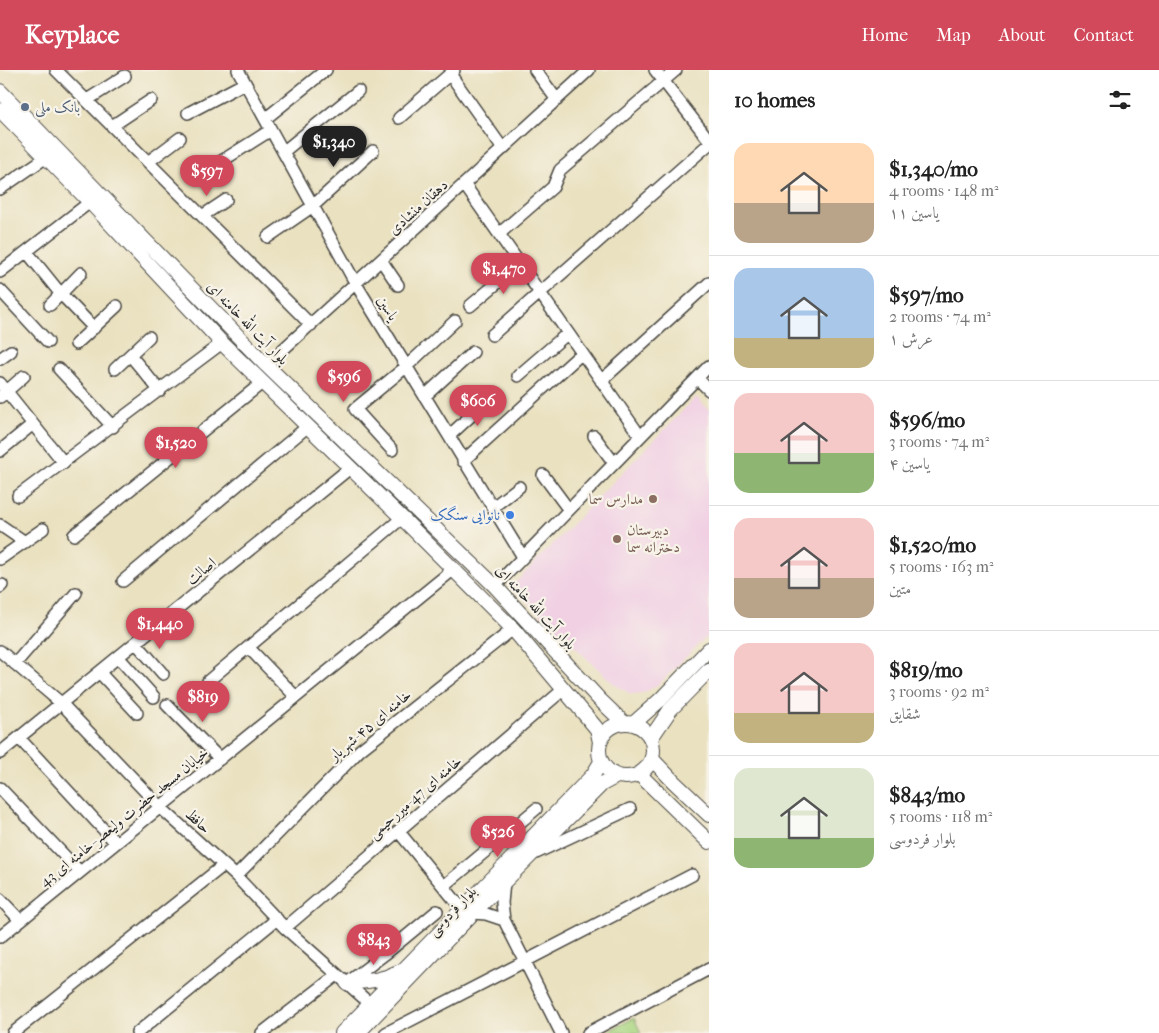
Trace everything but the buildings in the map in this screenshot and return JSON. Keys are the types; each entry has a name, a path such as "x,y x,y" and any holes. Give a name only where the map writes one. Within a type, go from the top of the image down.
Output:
{"main road":[{"name":"بلوار آیت الله خامنه ای","path":"0,90 266,366 495,586 600,700 628,723"},
{"name":"بلوار آیت الله خامنه ای","path":"2,115 90,202 222,343 513,629 597,729 600,742"},
{"path":"628,723 642,728 651,738 653,748 652,759 647,768 639,774 630,777 617,776 608,771 602,762 599,752 600,742 609,729 628,723 660,700 709,649"},
{"path":"651,738 670,710 709,670"},
{"path":"582,711 587,714 593,713 600,700"},
{"path":"652,759 709,815"},
{"name":"بلوار فردوسی","path":"342,1033 374,1008 468,911 593,775 602,762"},
{"path":"651,786 654,776 664,772"},
{"path":"639,774 709,842"},
{"name":"بلوار فردوسی","path":"358,1033 374,1008 407,966 468,911 504,882 602,784 617,776"},
{"path":"342,979 378,980 389,977 407,966"}],"street":[{"path":"56,70 311,325"},
{"path":"265,119 326,70"},
{"path":"535,70 557,100"},
{"name":"دهقان منشادی","path":"266,366 589,70"},
{"path":"655,70 709,140"},
{"path":"499,234 553,187 560,170 676,70"},
{"path":"399,118 452,72 504,148"},
{"path":"188,113 243,75"},
{"name":"یاسین","path":"243,75 265,119 356,284 523,557"},
{"path":"86,100 125,76"},
{"path":"283,152 358,91"},
{"path":"112,126 151,100"},
{"path":"201,174 271,130"},
{"path":"148,162 180,138"},
{"path":"492,335 709,144"},
{"path":"268,237 313,206 373,151"},
{"path":"0,189 45,158"},
{"path":"464,184 640,436"},
{"path":"202,216 226,200"},
{"path":"0,272 90,202"},
{"path":"27,252 60,293 94,328"},
{"path":"382,260 398,285"},
{"path":"470,306 520,264"},
{"path":"50,305 81,273"},
{"path":"601,381 709,283"},
{"path":"0,290 48,342"},
{"path":"76,344 117,306"},
{"path":"392,450 355,410 407,366 455,321"},
{"path":"518,376 568,333"},
{"path":"116,369 150,337"},
{"path":"18,496 113,427 222,343"},
{"path":"0,359 11,351"},
{"path":"425,396 473,352"},
{"path":"463,461 582,353"},
{"path":"130,355 160,391"},
{"path":"495,586 709,366"},
{"path":"59,369 113,427"},
{"path":"24,376 2,391 33,424 64,463"},
{"path":"698,378 709,390"},
{"path":"74,535 262,383"},
{"path":"449,436 489,399"},
{"path":"0,451 33,424"},
{"path":"123,581 307,427"},
{"path":"594,436 614,463"},
{"name":"اصالت","path":"0,753 350,468"},
{"path":"543,475 569,510"},
{"path":"493,506 519,487"},
{"path":"208,681 402,518"},
{"path":"0,524 24,542"},
{"path":"0,559 43,529"},
{"name":"خیابان مسجد حضرت ولیعصر-خامنه ای 43","path":"0,937 454,569"},
{"path":"15,664 76,593"},
{"name":"خامنه ای ۴۵-شهریار","path":"236,876 360,750 513,629"},
{"path":"136,643 163,674"},
{"path":"249,648 296,697"},
{"name":"حافظ","path":"1,654 61,702 160,807 236,876 281,924 374,1008"},
{"path":"119,658 154,697"},
{"path":"100,672 137,713"},
{"name":"خامنه ای 47-میررحیمی","path":"137,1033 399,832 564,689"},
{"path":"167,705 220,759"},
{"path":"19,738 116,843"},
{"path":"0,788 80,872"},
{"path":"444,886 536,809"},
{"path":"530,856 630,809"},
{"path":"399,832 444,886 468,911 504,920"},
{"path":"14,1033 224,865"},
{"path":"386,1033 692,875"},
{"path":"504,882 502,903 504,920 560,1033"},
{"path":"0,899 20,920"},
{"path":"262,1033 342,979 385,954 436,911"},
{"path":"588,1033 709,969"}],"shaded area":[{"name":"مدارس سما","path":"696,397 709,410 709,634 658,685 643,693 631,694 615,685 511,587"}],"green space":[{"path":"634,1018 641,1033 605,1033"}],"place":[{"name":"بانک ملی","path":"25,107"},
{"name":"مدارس سما","path":"653,499"},
{"name":"نانوایی سنگک","path":"510,515"},
{"name":"دبیرستان دخترانه سما","path":"617,539"}]}
